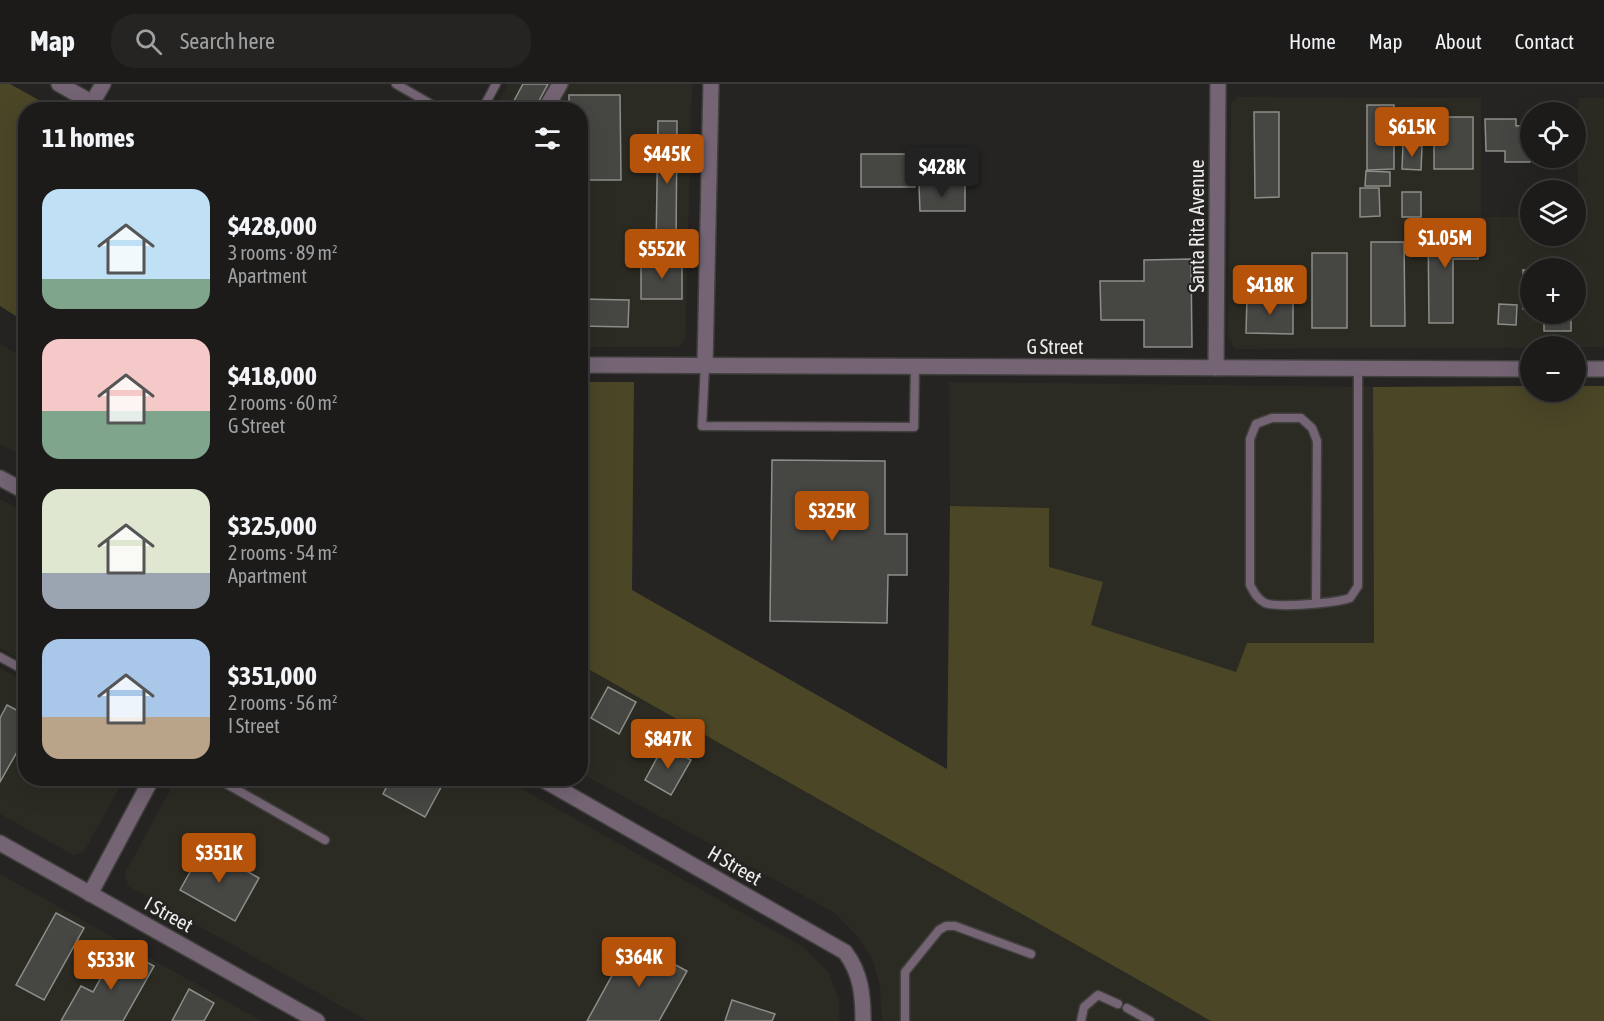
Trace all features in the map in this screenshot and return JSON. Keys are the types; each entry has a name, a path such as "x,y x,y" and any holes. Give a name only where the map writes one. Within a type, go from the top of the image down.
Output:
{"street":[{"path":"59,84 91,102"},
{"path":"99,102 103,84"},
{"path":"550,102 560,84"},
{"path":"705,364 711,84"},
{"name":"Santa Rita Avenue","path":"1216,368 1218,84"},
{"name":"G Street","path":"588,365 1520,369"},
{"path":"1586,369 1604,369"},
{"path":"0,478 18,488"},
{"path":"90,894 148,786"},
{"name":"H Street","path":"554,786 845,952 856,966 862,995 863,1021"},
{"name":"I Street","path":"0,843 317,1021"}],"lane":[{"path":"396,84 427,102"},
{"path":"486,102 496,84"},
{"path":"705,364 702,426 914,427 915,366"},
{"path":"1316,603 1317,441 1312,428 1301,418 1272,418 1256,424 1250,439 1250,585 1256,597 1266,604 1335,603 1350,598 1358,586 1358,368"},
{"path":"0,657 18,667"},
{"path":"230,786 325,840"},
{"path":"905,1021 905,972 939,930 946,926 956,926 1031,954"},
{"path":"1081,1021 1084,1008 1098,995 1118,1004"},
{"path":"1127,1008 1150,1021"}],"shaded area":[{"path":"0,84 10,84 42,102 18,102 18,318 0,306"},
{"path":"508,84 692,84 685,341 678,347 588,347 588,102 498,102"},
{"path":"1237,97 1481,98 1481,217 1520,217 1520,246 1586,246 1586,180 1578,180 1578,168 1586,168 1586,102 1578,102 1578,98 1604,98 1604,347 1586,347 1586,336 1520,336 1520,347 1235,349 1228,338 1231,103"},
{"path":"0,344 18,354 18,454 0,444"},
{"path":"588,382 634,382 632,590 947,769 950,506 1049,508 1049,567 1103,582 1091,625 1236,672 1247,643 1374,643 1373,387 1520,386 1520,402 1586,402 1586,386 1604,386 1604,1021 1211,1021 588,669"},
{"path":"949,382 1373,387 1374,643 1247,643 1236,673 1091,625 1049,567 1049,508 950,506"},
{"path":"0,499 18,509 18,658 0,648"},
{"path":"0,668 18,678 18,786 120,786 84,852 73,855 0,814"},
{"path":"588,670 1211,1021 882,1021 880,987 872,958 855,934 835,913 588,777"},
{"path":"172,786 516,786 805,948 829,973 839,1000 839,1021 368,1021 128,886 125,873"},
{"path":"0,874 262,1021 0,1021"}],"building":[{"path":"523,84 548,84 538,102 513,102"},
{"path":"569,95 620,95 621,180 588,180 588,102 569,102"},
{"path":"1367,105 1394,105 1394,169 1367,170"},
{"path":"1254,112 1279,112 1279,197 1255,198"},
{"path":"1434,117 1473,117 1473,169 1434,169"},
{"path":"1485,119 1516,119 1516,126 1520,126 1520,162 1505,162 1505,151 1486,151"},
{"path":"658,121 677,121 676,247 656,247"},
{"path":"1403,145 1422,146 1421,170 1402,169"},
{"path":"861,154 914,154 915,187 861,187"},
{"path":"1366,171 1390,172 1390,186 1365,186"},
{"path":"919,185 965,185 965,211 920,211"},
{"path":"1360,188 1379,188 1380,216 1360,217"},
{"path":"1402,192 1421,192 1421,217 1402,217"},
{"path":"1428,224 1453,224 1453,239 1478,238 1478,259 1453,259 1453,323 1429,323"},
{"path":"1371,242 1404,242 1405,326 1371,326"},
{"path":"1312,253 1347,253 1347,328 1312,328"},
{"path":"1191,259 1192,347 1144,347 1144,320 1101,320 1100,281 1144,281 1144,260"},
{"path":"641,260 682,260 682,299 641,299"},
{"path":"1247,297 1293,298 1293,334 1246,333"},
{"path":"588,299 629,300 628,327 588,326"},
{"path":"1499,304 1517,305 1516,325 1498,324"},
{"path":"1544,324 1571,324 1571,331 1544,331"},
{"path":"772,460 885,461 885,534 907,534 907,575 888,575 887,623 770,621"},
{"path":"608,687 636,702 619,734 591,718"},
{"path":"7,705 18,711 18,750 0,782 0,718"},
{"path":"664,745 691,760 671,795 645,780"},
{"path":"387,786 442,786 425,817 383,794"},
{"path":"204,847 259,878 235,921 180,890"},
{"path":"56,913 84,928 44,1000 16,985"},
{"path":"631,941 687,971 659,1021 587,1021"},
{"path":"118,947 154,966 123,1021 61,1021 81,986 93,992"},
{"path":"189,989 214,1003 204,1021 172,1021"},
{"path":"732,1000 775,1014 772,1021 725,1021"}]}
